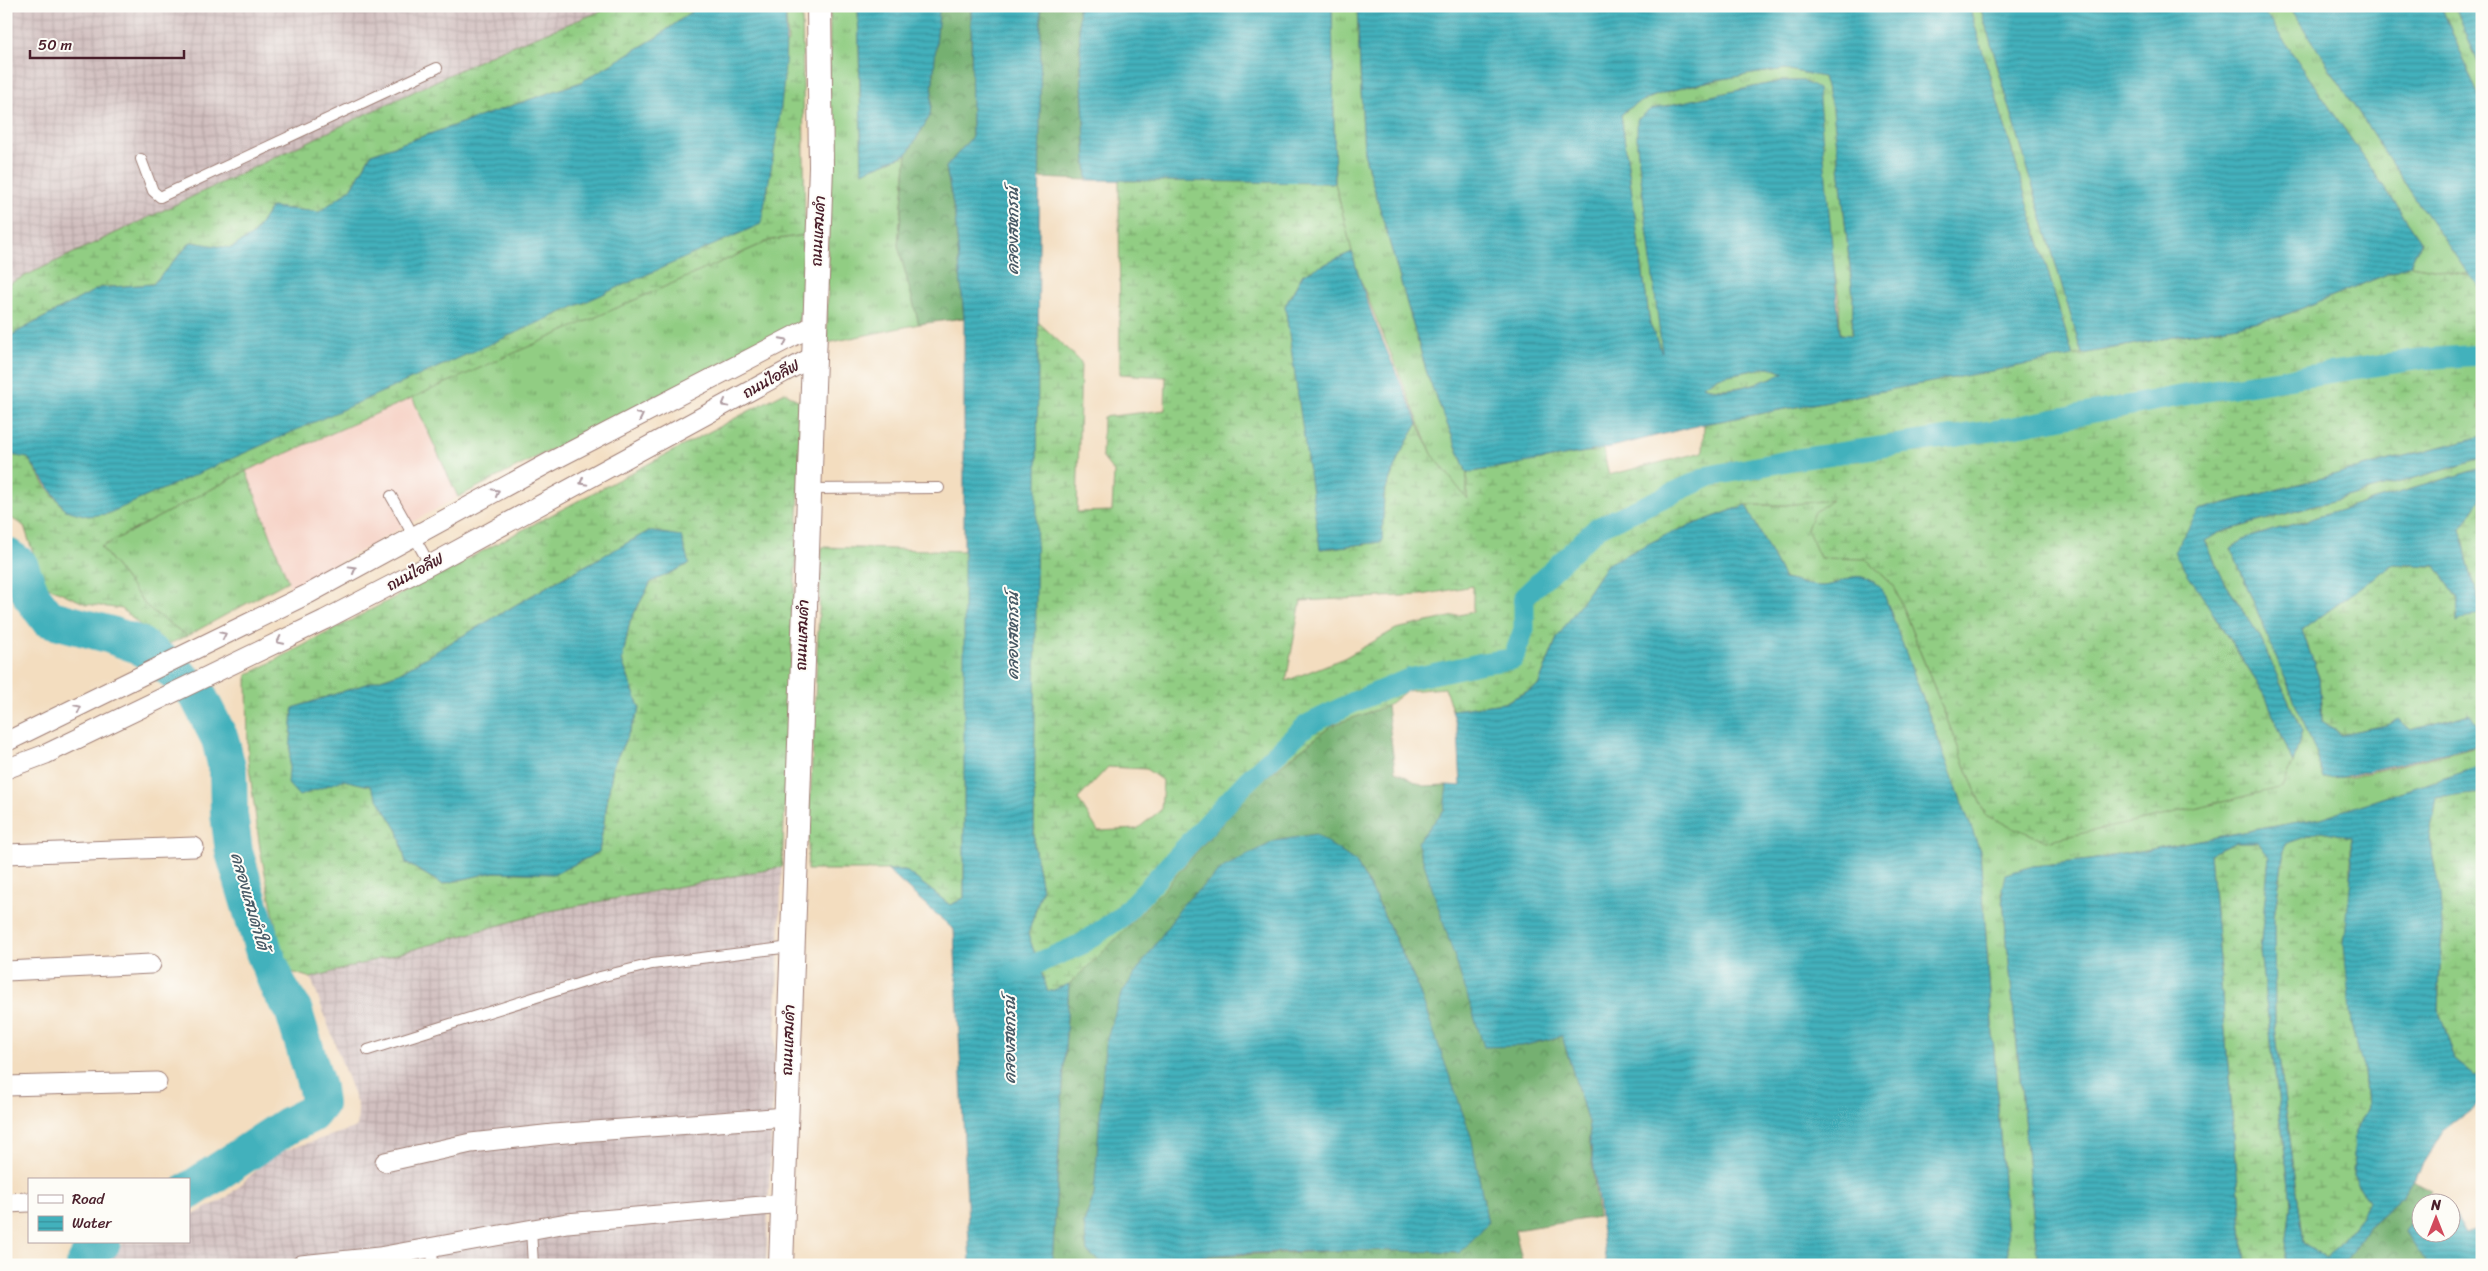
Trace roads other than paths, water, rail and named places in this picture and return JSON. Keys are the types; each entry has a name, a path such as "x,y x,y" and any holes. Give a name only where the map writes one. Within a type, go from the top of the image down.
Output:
{"street":[{"name":"ถนนแสมดำ","path":"781,1265 807,488 814,356 813,326 820,167 819,6"},
{"name":"ถนนไอลีฟ","path":"6,742 310,592 552,461 813,326"},
{"name":"ถนนไอลีฟ","path":"6,769 46,754 324,620 430,565 814,356"},
{"path":"6,854 194,846"},
{"path":"6,970 151,964"},
{"path":"6,1086 157,1082"},
{"path":"385,1162 471,1144 553,1134 786,1117"},
{"path":"6,1203 28,1202"},
{"path":"301,1265 433,1256 531,1229 577,1222 784,1204"}],"lane":[{"path":"141,158 152,191 160,197 437,68"},
{"path":"807,488 939,488"},
{"path":"391,496 430,565"},
{"path":"368,1050 600,977 652,964 791,947"},
{"path":"531,1229 533,1265"}],"water":[{"path":"699,6 785,6 786,33 783,88 776,143 761,224 107,514 88,516 65,510 28,458 11,455 6,458 6,338 99,288 153,284 191,242 231,248 253,235 271,207 319,212 352,188 371,154 581,82 657,37"},
{"path":"858,6 939,6 930,116 907,154 862,172"},
{"name":"คลองสหกรณ์","path":"971,6 1041,6 1034,845 1042,890 1028,934 1048,992 1069,984 1052,1265 970,1265 954,930 887,870 905,870 950,905 964,898 964,318 955,216 946,167 972,137"},
{"path":"1078,6 1332,6 1335,183 1087,180"},
{"path":"1357,6 1969,6 2073,356 1704,424 1603,449 1467,473 1428,377 1364,153","holes":["1785,69 1823,77 1833,109 1853,296 1852,335 1840,334 1818,89 1803,81 1781,81 1651,109 1637,120 1637,145 1662,353 1650,324 1621,115 1635,105 1675,90 1722,79","1769,367 1784,373 1744,387 1723,389 1702,386 1718,377"]},
{"path":"1980,6 2260,6 2421,241 2410,265 2280,317 2082,354"},
{"path":"2289,6 2441,6 2482,104 2482,288 2469,275 2414,197"},
{"path":"2455,6 2482,6 2482,72"},
{"path":"1352,252 1373,318 1418,423 1399,456 1384,494 1382,542 1320,549 1285,306 1303,274"},
{"path":"2482,436 2482,459 2218,533 2205,541 2224,581 2259,635 2302,732 2293,763 2265,695 2174,552 2199,510"},
{"path":"2482,468 2482,497 2461,528 2468,564 2482,611 2457,623 2458,599 2435,566 2393,564 2302,630 2319,678 2322,721 2341,734 2387,725 2398,719 2411,730 2470,714 2479,729 2482,729 2482,744 2343,777 2323,778 2317,755 2231,548 2247,538"},
{"path":"1746,505 1784,579 1820,586 1857,576 1872,581 1882,589 1980,851 2009,1265 1606,1265 1588,1122 1562,1036 1522,1046 1484,1047 1417,842 1444,810 1447,785 1461,786 1458,732 1452,710 1504,703 1538,686 1557,638 1607,564 1670,533"},
{"path":"649,531 681,536 689,564 651,582 630,621 622,661 640,709 613,766 599,852 555,874 494,872 442,884 406,863 398,831 370,786 343,780 299,796 288,784 293,708 399,673 548,586"},
{"path":"2482,766 2482,793 2437,798 2429,838 2440,893 2442,929 2438,1008 2455,1060 2475,1076 2482,1074 2482,1101 2445,1129 2404,1195 2368,1227 2343,1265 2284,1265 2291,1203 2260,952 2269,857 2258,842 2236,842 2210,854 2245,1265 2038,1265 2002,889 2005,874 2033,866 2090,860 2320,818","holes":["2322,831 2351,837 2352,868 2344,945 2351,1024 2364,1071 2367,1106 2355,1132 2353,1175 2369,1202 2361,1217 2327,1258 2304,1244 2275,1027 2274,917 2285,844"]},
{"path":"1315,834 1356,862 1376,898 1417,985 1471,1136 1488,1223 1460,1253 1416,1251 1282,1252 1193,1257 1105,1265 1087,1252 1084,1223 1094,1195 1105,1045 1121,994 1184,903 1224,867 1275,841"},
{"path":"2460,1224 2465,1233 2482,1227 2482,1265 2427,1265 2413,1244 2460,1244"},
{"path":"2410,1226 2410,1239 2406,1233"}],"waterway":[{"path":"1012,974 1080,945 1121,917 1248,780 1307,725 1354,702 1409,679 1483,663 1513,659 1524,629 1524,597 1597,528 1710,476 1798,459 1998,430 2206,391 2420,359 2482,355"},
{"name":"คลองแสมดำใต้","path":"6,556 19,565 32,597 48,618 111,635 139,645 173,670 197,694 220,739 228,772 229,814 234,852 264,952 279,988 293,1009 317,1088 319,1104 311,1114 287,1126 190,1190"},
{"name":"คลองแสมดำใต้","path":"85,1265 93,1249 99,1244"}]}
